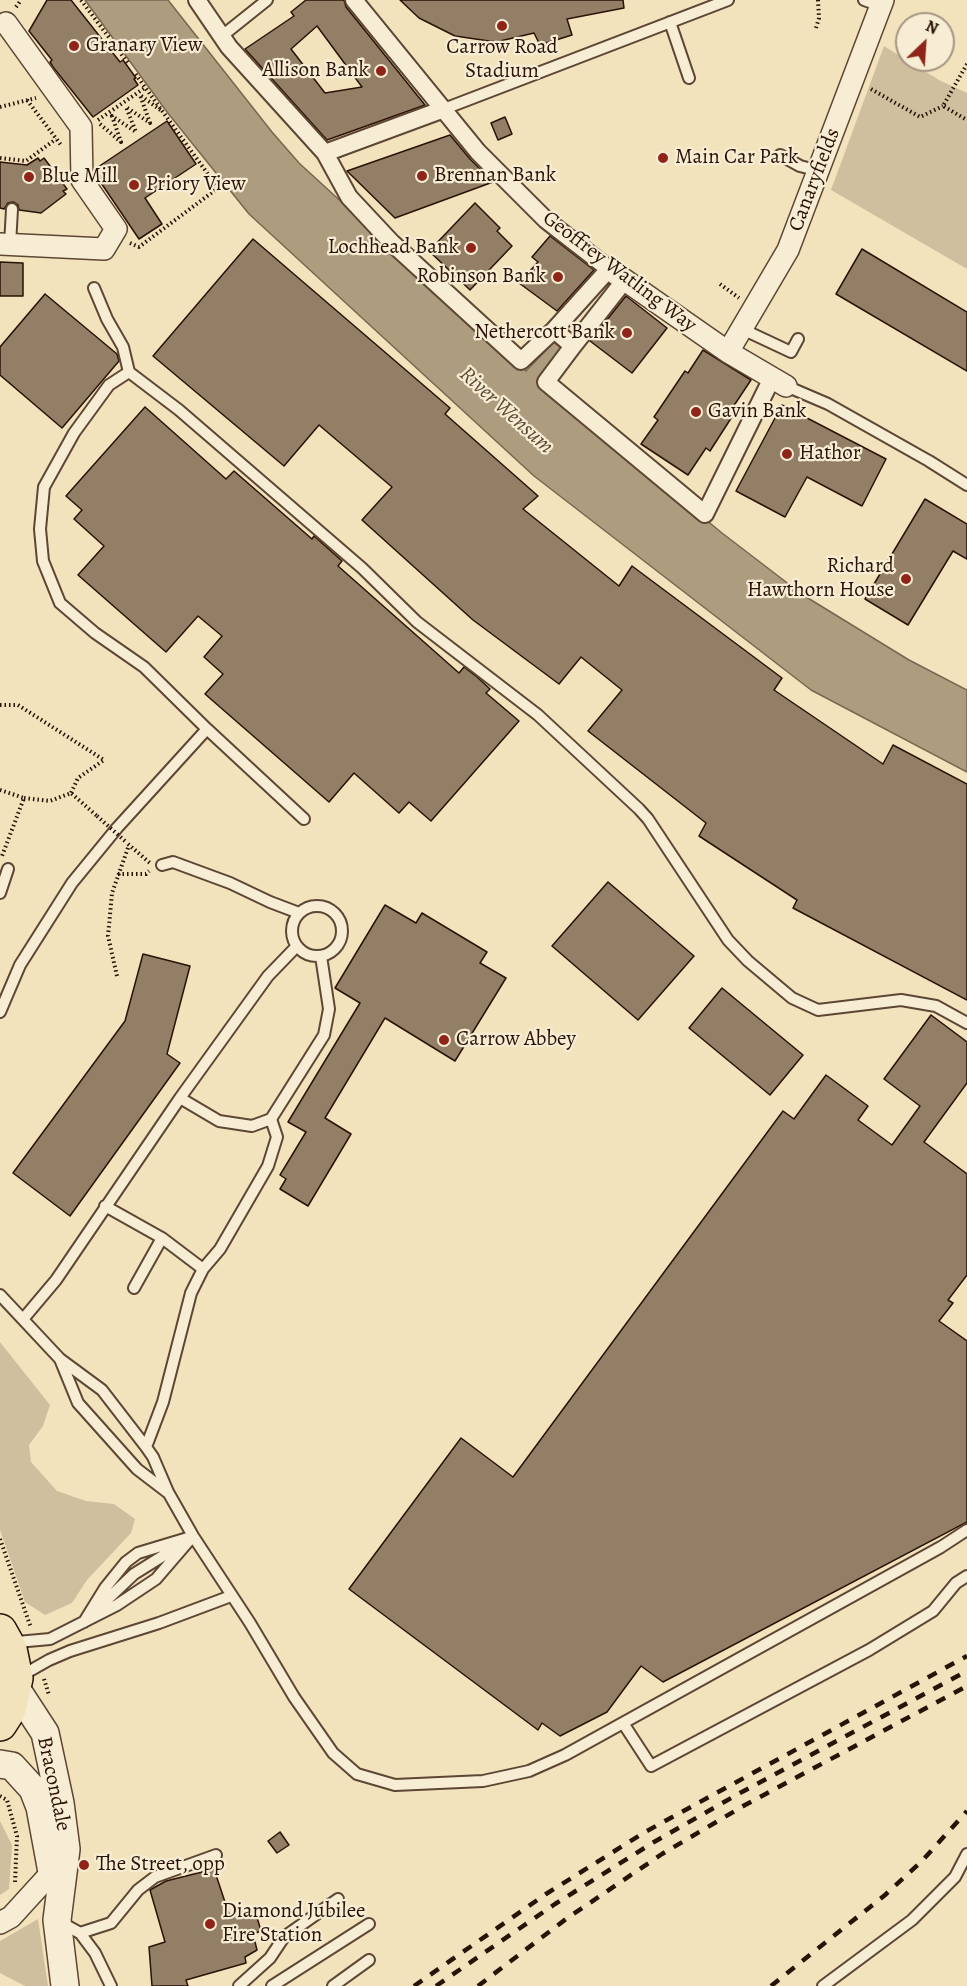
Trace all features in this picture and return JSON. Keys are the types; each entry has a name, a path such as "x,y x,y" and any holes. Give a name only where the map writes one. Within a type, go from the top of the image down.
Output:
{"main road":[{"path":"0,1630 10,1649 16,1683 9,1710 0,1724"}],"street":[{"path":"197,0 229,47 325,153 349,197 392,243 521,361 616,275"},
{"name":"Geoffrey Watling Way","path":"354,0 478,153 546,220 616,275 728,352 779,382"},
{"name":"Canaryfields","path":"728,352 788,250 853,82 876,2"},
{"path":"5,244 104,249 116,229 82,180 81,127 6,23"},
{"path":"325,153 444,109"},
{"path":"616,275 573,346 546,382 705,514 779,382"},
{"path":"554,330 573,346"},
{"name":"Bracondale","path":"16,1683 45,1733 60,1803 66,1849 56,1880"},
{"name":"Bracondale","path":"0,1764 12,1766 33,1789 40,1807 56,1880 57,1920 65,1986"},
{"path":"0,1923 11,1917 56,1880"}],"lane":[{"path":"222,36 267,0"},
{"path":"444,109 728,0"},
{"path":"670,22 689,78"},
{"path":"780,155 800,166 819,171"},
{"path":"5,244 12,209"},
{"path":"94,288 107,319 123,347 129,372 179,410 354,561 417,622 538,715 639,809 728,939 748,961 792,998 818,1010 901,1000 936,1006 967,1023"},
{"path":"742,329 791,351 798,339"},
{"path":"129,372 109,385 81,423 44,487 40,529 43,561 60,603 95,633 144,667 304,819"},
{"path":"779,382 828,404 967,485"},
{"path":"0,1012 20,965 72,883 117,828 207,729"},
{"path":"162,865 173,862 230,883 299,913"},
{"path":"0,893 4,865"},
{"path":"318,906 327,908 336,915 341,924 342,935 338,945 330,953 321,956 307,955 296,946 291,936 292,924 299,913 309,907 318,906"},
{"path":"24,1318 56,1280 180,1098 268,976 296,946"},
{"path":"180,1098 219,1120 252,1126 271,1119 324,1035 329,1009 321,956"},
{"path":"146,1447 163,1402 191,1293 203,1269 220,1249 268,1166 278,1137 271,1119"},
{"path":"105,1206 162,1238 203,1269"},
{"path":"134,1288 162,1238"},
{"path":"0,1295 60,1359 102,1390 146,1447 193,1536 294,1697 333,1753 357,1774 395,1785 483,1781 529,1771 565,1755 942,1547 967,1530"},
{"path":"60,1359 78,1403 137,1469 168,1492"},
{"path":"0,1630 17,1642 50,1639 117,1605 156,1579 193,1536"},
{"path":"84,1622 105,1588 126,1562 138,1553 193,1536"},
{"path":"84,1622 134,1574 193,1536"},
{"path":"623,1723 651,1766 869,1650 933,1611 957,1583 967,1576"},
{"path":"16,1683 49,1660 70,1651 159,1623 231,1596"},
{"path":"955,1877 967,1854"},
{"path":"80,1933 111,1923 138,1890 155,1877 216,1855"},
{"path":"823,1986 912,1920 955,1877 967,1869"},
{"path":"239,1986 270,1958 284,1937 338,1899"},
{"path":"57,1920 80,1933 95,1953 111,1986"},
{"path":"272,1986 369,1924"},
{"path":"333,1986 369,1960"}],"path":[{"path":"81,0 128,63"},
{"path":"816,28 819,18 818,0"},
{"path":"853,82 869,88 920,117 943,106 967,64"},
{"path":"111,237 139,247 218,188 134,72"},
{"path":"146,87 97,121 121,142 112,116 136,132 126,107 150,123 140,95 166,115"},
{"path":"0,107 57,93"},
{"path":"27,100 82,172"},
{"path":"943,106 967,120"},
{"path":"0,158 26,160 56,139"},
{"path":"0,705 18,705 104,760 78,778 71,793 50,801 24,798 0,790"},
{"path":"71,793 153,865 146,874 118,874"},
{"path":"4,865 24,798"},
{"path":"117,976 108,936 112,893 128,844"},
{"path":"0,1539 28,1616"},
{"path":"0,1796 7,1800 17,1836 15,1886 56,1880"}],"shaded area":[{"path":"884,46 895,53 895,72 926,72 967,93 967,269 831,190"},
{"path":"0,1342 50,1405 43,1426 29,1445 31,1462 57,1491 86,1501 114,1504 135,1519 131,1533 87,1580 72,1603 45,1615 25,1602 0,1530"},
{"path":"0,1821 12,1845 9,1889 0,1895"},
{"path":"38,1919 48,1986 25,1986 0,1973 0,1941"}],"water":[{"name":"River Wensum","path":"85,0 168,0 299,163 526,371 554,342 563,349 539,382 722,533 803,595 909,660 967,690 967,772 811,690 534,476 249,214 167,112"}],"building":[{"name":"Granary View","path":"47,0 71,0 120,62 123,60 136,78 134,79 138,85 93,117 53,67 50,62 52,60 29,31"},
{"name":"Allison Bank","path":"306,0 344,0 346,7 425,105 327,140 245,49 294,16 291,12","holes":["317,26 362,87 325,93 291,49"]},
{"name":"Carrow Road Stadium","path":"400,0 623,0 624,8 567,19 572,35 540,45 534,33 496,42 455,36 419,18"},
{"path":"505,117 512,134 498,140 491,123"},
{"name":"Priory View","path":"167,121 196,164 145,198 162,224 139,239 95,174 95,169"},
{"name":"Brennan Bank","path":"450,135 493,182 395,218 347,171"},
{"name":"Blue Mill","path":"38,158 40,161 44,158 67,189 63,191 66,194 41,213 19,210 18,205 13,202 8,203 4,209 0,208 0,162 27,165"},
{"name":"Lochhead Bank","path":"475,203 500,228 497,231 512,246 470,290 429,251"},
{"name":"Robinson Bank","path":"550,236 594,270 557,311 519,283 538,262 532,257"},
{"path":"253,239 450,408 445,414 538,496 523,509 619,586 632,566 782,678 774,690 883,764 893,745 967,784 967,1000 793,908 797,900 699,836 706,823 588,731 622,690 581,657 559,684 473,620 362,520 392,487 319,425 284,466 153,356"},
{"path":"862,249 967,312 967,371 836,294"},
{"path":"0,262 23,263 23,296 0,296"},
{"path":"45,294 117,354 119,361 62,428 0,375 0,347"},
{"name":"Nethercott Bank","path":"626,296 667,328 632,373 590,341"},
{"name":"Gavin Bank","path":"703,350 751,380 733,407 737,409 710,451 706,448 688,475 641,444 658,420 654,417 685,371 688,373"},
{"name":"Hathor","path":"782,405 886,459 862,506 807,477 785,517 736,491"},
{"path":"145,407 226,479 234,471 312,539 314,536 342,561 338,566 459,673 464,667 477,677 490,689 486,693 519,721 431,821 409,802 399,813 354,773 329,802 205,694 223,674 204,657 222,636 198,616 166,652 78,575 104,546 74,519 82,510 66,496"},
{"name":"Richard Hawthorn House","path":"925,499 967,524 967,559 953,551 908,625 865,599"},
{"path":"608,882 694,956 638,1020 552,946"},
{"name":"Carrow Abbey","path":"385,905 416,923 422,913 487,952 480,963 506,978 455,1061 385,1018 325,1118 351,1134 308,1206 280,1189 286,1179 280,1175 306,1132 288,1122 360,1003 335,988"},
{"path":"143,954 190,966 167,1054 180,1063 70,1216 13,1173 125,1021"},
{"path":"722,988 803,1055 770,1095 689,1028"},
{"path":"931,1015 967,1042 967,1083 924,1142 967,1174 967,1275 948,1300 953,1303 939,1321 967,1341 967,1522 663,1682 641,1666 607,1712 560,1736 542,1723 538,1730 349,1589 461,1438 513,1477 783,1111 794,1119 826,1075 868,1106 858,1120 892,1145 920,1106 884,1079"},
{"path":"280,1832 289,1845 277,1853 268,1841"},
{"name":"Diamond Jubilee Fire Station","path":"214,1869 230,1917 254,1907 261,1931 253,1934 257,1950 245,1957 246,1963 186,1980 188,1986 152,1986 149,1947 165,1942 150,1890 166,1881"}],"railway":[{"path":"414,1986 546,1894 645,1832 967,1656"},
{"path":"436,1986 555,1904 654,1842 967,1671"},
{"path":"478,1986 566,1919 662,1854 745,1805 967,1686"},
{"path":"771,1986 885,1895 922,1861 967,1811"}],"place":[{"name":"Carrow Road Stadium","path":"502,26"},
{"name":"Granary View","path":"74,46"},
{"name":"Allison Bank","path":"381,71"},
{"name":"Main Car Park","path":"663,158"},
{"name":"Brennan Bank","path":"422,176"},
{"name":"Blue Mill","path":"29,177"},
{"name":"Priory View","path":"134,185"},
{"name":"Lochhead Bank","path":"471,248"},
{"name":"Robinson Bank","path":"558,277"},
{"name":"Nethercott Bank","path":"627,333"},
{"name":"Gavin Bank","path":"696,412"},
{"name":"Hathor","path":"787,454"},
{"name":"Richard Hawthorn House","path":"906,579"},
{"name":"Carrow Abbey","path":"444,1040"},
{"name":"The Street, opp","path":"84,1865"},
{"name":"Diamond Jubilee Fire Station","path":"210,1924"}]}
